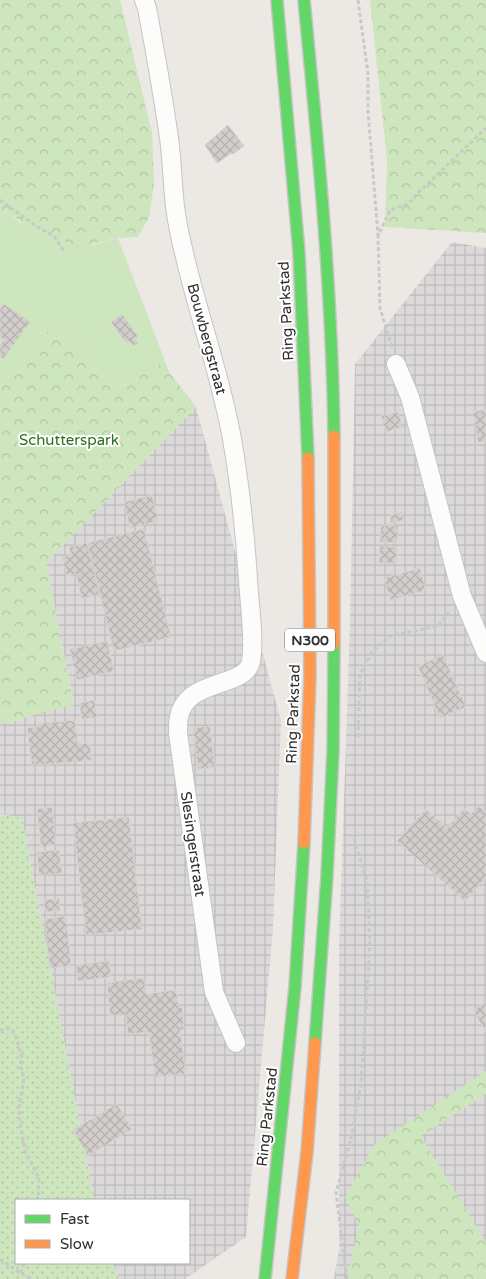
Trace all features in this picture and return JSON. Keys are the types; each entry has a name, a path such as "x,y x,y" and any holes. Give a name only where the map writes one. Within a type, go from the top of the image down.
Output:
{"highway":[{"name":"Ring Parkstad","path":"265,1279 295,987 304,846 310,676 308,467 299,254 277,0"},
{"name":"N300","path":"292,1279 306,1152 328,876 333,751 335,556 332,356 318,140 304,0"}],"street":[{"name":"Bouwbergstraat","path":"144,0 170,140 177,219 234,448 244,523 252,633 252,661 247,670 240,676"},
{"path":"396,364 410,397 462,596 486,653"},
{"name":"Slesingerstraat","path":"236,1043 214,992 178,733 179,716 190,697 200,690 240,676"}],"path":[{"path":"358,0 368,74 368,112 378,236 380,308 396,364"},
{"path":"378,236 390,210 408,204 486,128"},
{"path":"0,200 36,226 54,236 64,251"},
{"path":"358,741 360,674 372,652 390,636 438,626 462,596"},
{"path":"347,1279 336,1194 350,1144 361,1084 370,944 368,882 353,835 354,826"},
{"path":"0,1031 6,1028 11,1029 15,1034 22,1057 20,1065 24,1078 19,1108 20,1123 26,1151 39,1178 38,1199"},
{"path":"0,1259 20,1273 33,1279"},
{"path":"20,1273 24,1264"}],"shaded area":[{"path":"452,242 486,248 486,1279 334,1279 339,1250 339,947 350,624 355,364"},
{"path":"196,407 281,721 273,928 246,1237 185,1279 119,1279 113,1264 190,1264 190,1199 94,1199 22,818 0,814 0,724 74,704 46,563"}],"green space":[{"path":"0,0 120,0 152,133 154,184 149,217 138,237 118,238 78,247 44,235 4,211 0,216"},
{"path":"370,0 486,0 486,233 385,227 387,160"},
{"path":"4,211 20,222 92,245 118,238 165,361 115,390 55,322 31,354 0,386 0,216"},
{"name":"Schutterspark","path":"55,322 115,390 165,361 169,372 196,407 46,563 74,705 0,724 0,386 31,354"},
{"path":"0,814 22,818 94,1199 15,1199 15,1264 113,1264 119,1279 0,1279"},
{"path":"486,1071 486,1094 421,1136 486,1242 486,1279 347,1279 359,1226 345,1197 375,1144"}],"building":[{"path":"228,125 244,146 217,163 205,145"},
{"path":"4,304 30,322 3,359 0,357 0,345 4,340 0,337 0,309"},
{"path":"122,314 138,336 135,338 138,343 133,346 129,341 126,343 111,322"},
{"path":"486,409 486,441 478,442 473,412"},
{"path":"398,412 402,427 386,432 381,416"},
{"path":"152,495 158,521 130,528 124,502"},
{"path":"402,512 404,520 391,523 390,515"},
{"path":"381,525 398,526 397,543 380,542"},
{"path":"144,529 171,637 114,651 87,543"},
{"path":"87,543 100,594 82,599 76,574 67,577 62,557 71,555 69,547"},
{"path":"380,546 397,547 396,563 379,563"},
{"path":"420,568 426,590 390,600 384,578"},
{"path":"107,641 114,671 77,680 70,649"},
{"path":"443,655 466,707 440,718 418,666"},
{"path":"95,700 97,717 82,719 79,703"},
{"path":"75,720 78,744 90,743 92,760 32,765 27,728 37,727 36,724"},
{"path":"210,726 215,767 198,769 193,728"},
{"path":"479,806 486,812 486,878 465,901 397,841 426,809 447,828 464,808 471,814"},
{"path":"52,807 56,845 41,847 37,809"},
{"path":"129,817 142,929 86,935 73,823"},
{"path":"59,850 62,873 39,876 37,852"},
{"path":"59,898 60,911 45,912 44,900"},
{"path":"66,916 71,966 50,968 44,919"},
{"path":"109,961 111,977 78,981 76,965"},
{"path":"144,978 146,994 176,990 179,1008 182,1007 184,1029 180,1030 186,1074 155,1077 149,1032 128,1034 126,1015 110,1016 107,983"},
{"path":"486,1002 486,1032 473,1010"},
{"path":"117,1104 132,1129 88,1156 73,1130"}],"traffic: fast":[{"path":"277,0 299,253 308,458"},
{"path":"304,0 327,272 334,436"},
{"path":"315,1043 327,876 333,751 334,644"},
{"path":"265,1279 295,987 304,843"}],"traffic: slow":[{"path":"334,436 334,644"},
{"path":"304,843 310,675 308,458"},
{"path":"292,1279 307,1152 315,1043"}]}
